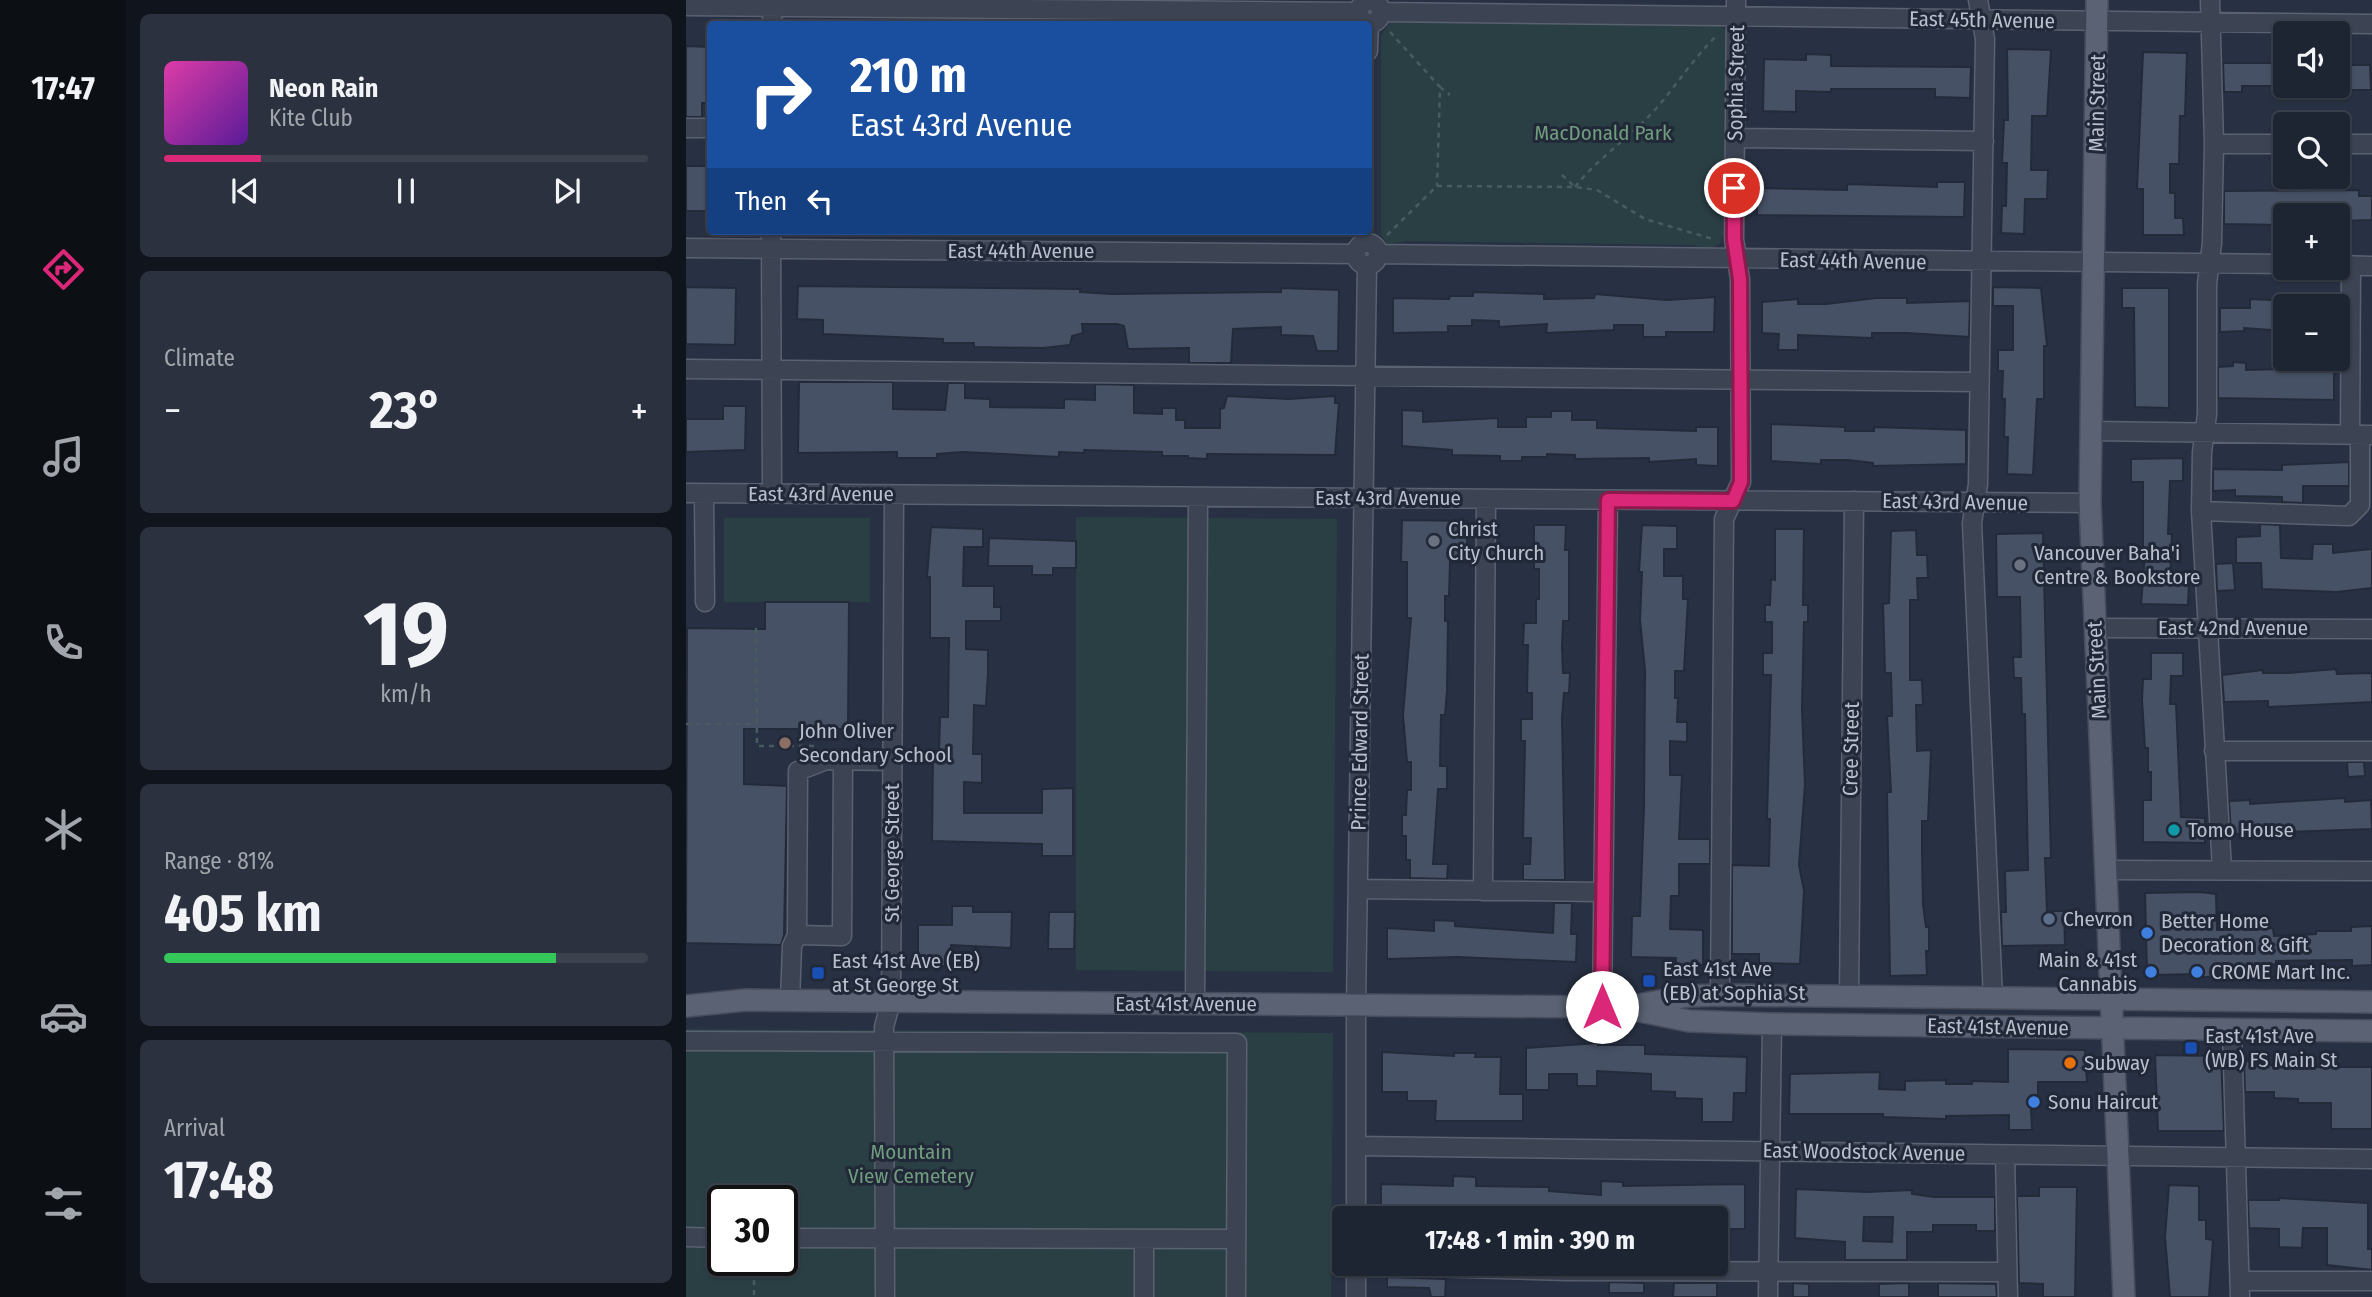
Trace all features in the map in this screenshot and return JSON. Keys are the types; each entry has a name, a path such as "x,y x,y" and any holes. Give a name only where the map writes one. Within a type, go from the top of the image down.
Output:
{"main road":[{"name":"Main Street","path":"2097,0 2090,503 2124,1297"},
{"name":"East 41st Avenue","path":"686,993 746,1000"},
{"name":"East 41st Avenue","path":"1625,1008 1688,996 1720,995 2372,1002"},
{"name":"East 41st Avenue","path":"686,1006 746,1000 790,1000 1602,1007 1625,1008 1689,1021 1772,1024 2372,1031"}],"street":[{"path":"1978,0 1985,39 1984,141 1978,484 1972,523 1993,998"},
{"path":"2210,0 2214,144 2201,511 2222,869"},
{"name":"East 45th Avenue","path":"686,6 772,10 1736,7 1982,20 2372,24"},
{"name":"Sophia Street","path":"1720,995 1724,519 1741,482 1740,279 1734,239 1736,7"},
{"path":"686,128 707,128"},
{"path":"1735,138 1984,141"},
{"path":"2214,144 2273,144"},
{"path":"2350,144 2372,144"},
{"path":"771,240 772,494"},
{"name":"East 44th Avenue","path":"686,248 771,240 1367,249 1980,263 2273,264"},
{"name":"Prince Edward Street","path":"1356,1206 1356,1005 1367,249"},
{"path":"2350,265 2372,266"},
{"path":"2201,511 2349,516 2360,505 2360,435 2345,280"},
{"path":"686,369 1978,383"},
{"path":"2091,431 2360,435"},
{"path":"695,494 705,602"},
{"name":"East 43rd Avenue","path":"695,494 2090,503"},
{"name":"St George Street","path":"885,1297 884,1042 891,1002 894,495"},
{"path":"1195,1004 1198,497"},
{"path":"1483,891 1486,499"},
{"path":"1602,1007 1608,500"},
{"name":"Cree Street","path":"1849,996 1854,501"},
{"name":"East 42nd Avenue","path":"2095,628 2372,629"},
{"path":"2214,751 2372,751"},
{"path":"790,1000 792,946 797,935 798,771 834,760 892,761"},
{"path":"797,935 842,936 834,760"},
{"path":"2107,870 2372,871"},
{"path":"1358,889 1603,892"},
{"path":"1768,1297 1772,1024"},
{"path":"2231,1031 2240,1289 2372,1281"},
{"path":"686,1041 1237,1043 1236,1297"},
{"name":"East Woodstock Avenue","path":"1356,1146 2372,1159"},
{"path":"2005,1154 2008,1297"},
{"path":"686,1237 707,1238"},
{"path":"798,1238 1236,1239"},
{"path":"1144,1239 1144,1297"},
{"path":"1728,1272 2007,1272"},
{"path":"1356,1276 1356,1297"}],"path":[{"path":"1390,32 1450,95"},
{"path":"1575,187 1594,163 1653,111 1692,60 1717,35"},
{"path":"1387,235 1437,186 1440,87"},
{"path":"1562,175 1575,187"},
{"path":"1437,186 1575,187 1597,190 1645,219 1713,239"},
{"path":"756,628 757,746 819,746 834,760"},
{"path":"686,724 757,724"},
{"path":"754,1276 754,1297"}],"green space":[{"name":"MacDonald Park","path":"1390,23 1717,23 1725,30 1727,39 1723,236 1720,244 1709,249 1691,245 1406,241 1387,244 1381,235 1381,35"},
{"path":"1076,517 1337,519 1333,972 1076,970"},
{"path":"724,518 870,518 870,602 724,602"},
{"name":"Mountain View Cemetery","path":"686,1029 1333,1033 1331,1297 686,1297"}],"building":[{"path":"686,46 707,47 707,103 702,103 702,117 686,117"},
{"path":"2007,49 2051,50 2047,116 2032,116 2031,170 2048,170 2047,199 2025,199 2024,234 2001,233 2002,206 2006,206 2007,163 2002,163 2004,120 2008,120"},
{"path":"2143,52 2187,53 2185,116 2180,116 2179,164 2170,164 2170,193 2175,193 2175,218 2183,218 2184,235 2143,235 2143,189 2137,189"},
{"path":"1806,54 1831,55 1831,66 1971,67 1970,98 1935,97 1935,89 1796,91 1796,112 1763,111 1764,59 1806,60"},
{"path":"2223,63 2273,63 2273,86 2242,86 2242,92 2224,92"},
{"path":"2350,65 2370,65 2371,90 2350,90"},
{"path":"686,166 707,166 707,211 686,211"},
{"path":"1937,182 1965,182 1964,217 1757,215 1757,188 1847,190 1847,184 1937,187"},
{"path":"2359,190 2359,196 2372,196 2372,220 2350,221 2350,203 2273,203 2273,225 2224,224 2224,191"},
{"path":"798,286 1080,289 1080,292 1112,294 1281,292 1281,288 1339,290 1338,351 1317,351 1313,336 1281,335 1281,327 1233,329 1231,363 1189,363 1189,348 1128,349 1124,326 1117,324 1082,324 1083,333 1072,336 1070,345 1043,348 974,347 974,343 943,343 943,339 823,334 823,320 797,319"},
{"path":"686,287 736,288 735,345 686,344"},
{"path":"1993,287 2041,288 2047,346 2044,346 2044,399 2037,399 2033,475 2007,474 2008,437 2004,437 2005,399 2002,399 2003,371 1998,371 1998,350 2013,350 2013,306 1993,306"},
{"path":"2122,288 2169,288 2169,408 2135,407 2134,308 2122,308"},
{"path":"1473,292 1544,294 1544,299 1594,298 1595,294 1667,300 1715,297 1714,332 1666,332 1666,337 1643,337 1643,325 1614,325 1614,330 1546,333 1547,324 1499,327 1499,321 1472,320 1472,326 1448,326 1448,332 1393,333 1393,298 1449,299 1450,296 1473,296"},
{"path":"1876,298 1907,298 1907,303 1970,301 1969,337 1907,333 1872,333 1872,338 1798,335 1798,350 1778,350 1779,334 1762,333 1762,302 1798,299 1798,304 1826,304"},
{"path":"2250,299 2272,300 2273,330 2244,328 2244,331 2220,332 2220,308 2250,308"},
{"path":"2233,362 2246,363 2246,370 2334,371 2334,400 2218,398 2218,367 2233,366"},
{"path":"799,382 893,382 893,409 945,410 948,383 965,383 965,398 990,399 990,407 1064,408 1064,399 1095,400 1095,384 1134,385 1134,413 1162,414 1162,408 1176,408 1176,420 1185,420 1185,428 1220,428 1220,409 1224,408 1227,396 1288,399 1335,396 1335,403 1339,403 1335,455 1207,454 1207,459 1162,456 1162,452 1084,450 1084,453 1059,452 1059,457 963,452 937,454 937,458 897,458 897,452 798,453"},
{"path":"723,406 746,406 745,450 686,452 686,419 723,419"},
{"path":"1402,410 1423,411 1423,422 1498,418 1498,427 1526,427 1526,417 1551,417 1551,411 1572,411 1572,420 1597,420 1597,428 1696,431 1696,427 1718,427 1718,466 1696,465 1696,459 1649,462 1649,458 1575,459 1575,455 1547,454 1547,457 1522,457 1522,461 1500,461 1500,456 1452,455 1452,450 1402,446"},
{"path":"1771,424 1845,427 1845,431 1874,431 1874,427 1966,430 1966,464 1873,466 1873,463 1848,460 1821,460 1821,464 1771,461"},
{"path":"2183,458 2183,481 2170,481 2168,534 2172,534 2170,583 2189,583 2188,605 2141,604 2145,555 2143,482 2131,482 2131,459"},
{"path":"2349,462 2349,486 2303,486 2303,503 2282,502 2282,497 2235,496 2235,490 2213,491 2213,469 2282,470 2282,465"},
{"path":"1402,520 1467,521 1467,563 1450,562 1449,596 1445,596 1445,621 1448,621 1447,691 1445,715 1441,715 1440,766 1447,766 1447,789 1438,789 1433,864 1448,864 1447,879 1410,878 1410,860 1406,860 1406,836 1402,836 1402,815 1406,815 1407,790 1411,790 1411,762 1407,762 1403,715 1411,618 1407,618 1407,562 1401,562"},
{"path":"2260,524 2280,525 2281,558 2312,559 2313,544 2333,544 2333,553 2372,549 2372,588 2337,592 2262,589 2261,563 2236,563 2236,537 2260,536"},
{"path":"1534,525 1566,525 1565,550 1569,550 1569,621 1563,621 1562,647 1563,673 1570,673 1569,693 1564,693 1562,717 1565,880 1523,880 1523,864 1530,864 1531,838 1523,838 1525,741 1521,741 1521,719 1532,719 1532,693 1527,693 1528,645 1523,645 1524,623 1536,623 1536,599 1539,599 1539,569 1534,569"},
{"path":"1642,525 1677,526 1677,549 1664,549 1664,576 1683,576 1683,599 1688,599 1684,671 1675,671 1677,722 1687,722 1687,742 1670,741 1670,775 1682,775 1679,839 1710,839 1710,864 1679,864 1679,896 1671,896 1670,929 1703,930 1703,965 1676,965 1676,958 1631,957 1632,916 1640,916 1644,806 1645,670 1640,620 1642,572 1639,572"},
{"path":"931,527 983,529 983,547 964,547 963,586 994,586 994,607 1001,607 1001,621 966,621 966,649 988,650 988,673 986,706 974,705 973,754 982,754 982,783 964,782 964,813 1042,813 1042,789 1073,788 1073,856 1042,856 1042,844 932,841 933,753 939,753 940,717 948,717 949,638 930,638 930,577 927,577"},
{"path":"1775,529 1804,529 1803,605 1808,605 1808,622 1804,622 1802,708 1805,785 1799,865 1804,891 1800,964 1759,963 1759,954 1732,954 1732,865 1769,866 1770,819 1767,819 1771,675 1763,675 1763,653 1772,653 1772,622 1765,622 1765,605 1770,605 1771,579 1775,580"},
{"path":"1916,530 1917,555 1927,555 1928,578 1917,578 1918,600 1910,600 1910,680 1922,680 1923,705 1916,705 1917,751 1931,750 1928,821 1922,821 1923,904 1926,927 1929,927 1929,951 1926,951 1927,975 1890,976 1887,792 1891,792 1887,716 1892,716 1891,673 1885,673 1883,604 1889,603 1891,531"},
{"path":"2043,533 2051,858 2045,858 2047,911 2064,911 2065,945 2002,946 2001,912 2006,912 2005,871 2028,870 2025,714 2022,714 2021,678 2014,678 2013,657 2021,657 2020,597 1997,597 1996,534"},
{"path":"989,538 1076,541 1076,568 1053,568 1053,575 1032,575 1032,566 988,566"},
{"path":"2233,563 2235,590 2217,591 2216,564"},
{"path":"765,602 849,602 848,729 744,729 744,784 787,786 784,935 781,945 686,943 687,628 765,629"},
{"path":"2151,653 2183,653 2183,676 2171,676 2170,704 2176,704 2181,817 2205,818 2205,843 2143,842 2143,800 2151,800 2151,772 2148,772 2148,748 2145,748 2142,700 2143,679 2151,679"},
{"path":"2336,669 2337,674 2372,673 2372,702 2268,707 2268,701 2224,702 2222,675 2263,670 2263,673 2288,673"},
{"path":"2347,762 2364,762 2365,776 2348,777"},
{"path":"2345,798 2345,802 2371,800 2372,829 2231,834 2229,801 2250,800 2250,804"},
{"path":"2145,893 2216,894 2217,930 2273,928 2274,936 2316,934 2316,931 2351,931 2351,927 2372,926 2372,965 2352,966 2352,960 2276,961 2276,964 2258,966 2218,966 2218,975 2214,977 2198,977 2198,974 2153,975 2147,971"},
{"path":"1554,903 1572,903 1571,934 1577,934 1576,962 1457,957 1387,959 1387,928 1434,931 1434,920 1455,921 1455,926 1553,933"},
{"path":"952,906 973,906 973,912 1012,912 1011,948 951,945 951,966 918,966 918,925 952,925"},
{"path":"1049,912 1075,912 1074,949 1048,949"},
{"path":"1598,1043 1645,1045 1645,1054 1747,1057 1746,1093 1734,1093 1733,1122 1702,1122 1702,1099 1675,1098 1675,1092 1651,1091 1651,1074 1597,1071 1597,1086 1577,1086 1577,1074 1549,1074 1549,1090 1526,1090 1526,1048"},
{"path":"2008,1049 2085,1050 2087,1082 2038,1082 2038,1108 2031,1108 2032,1130 2009,1130 2009,1115 1946,1116 1946,1119 1883,1117 1883,1114 1789,1114 1790,1074 1880,1072 1879,1089 1905,1090 1905,1081 1946,1080 1946,1084 1972,1084 1972,1081 2008,1082"},
{"path":"1382,1052 1454,1056 1454,1053 1476,1053 1475,1057 1501,1057 1500,1094 1523,1094 1523,1121 1435,1121 1436,1101 1407,1101 1407,1092 1382,1092"},
{"path":"2155,1055 2221,1056 2224,1131 2158,1131"},
{"path":"2244,1061 2269,1061 2269,1065 2293,1067 2372,1067 2372,1129 2331,1129 2331,1103 2298,1103 2298,1099 2274,1098 2274,1092 2245,1092"},
{"path":"1453,1176 1476,1177 1476,1186 1549,1187 1549,1191 1601,1195 1601,1181 1623,1182 1623,1186 1745,1184 1745,1229 1728,1229 1728,1206 1381,1206 1381,1184 1453,1186"},
{"path":"2169,1185 2199,1186 2199,1220 2206,1220 2206,1239 2213,1240 2209,1297 2170,1297 2165,1237"},
{"path":"2039,1187 2077,1187 2075,1297 2043,1297 2043,1284 2019,1283 2017,1196 2039,1196"},
{"path":"1796,1189 1867,1192 1912,1190 1912,1194 1934,1197 1995,1197 1995,1231 1976,1231 1976,1225 1933,1225 1933,1232 1907,1232 1907,1260 1845,1260 1845,1242 1795,1238","holes":["1864,1217 1893,1217 1892,1242 1863,1241"]},
{"path":"2279,1198 2368,1203 2368,1249 2372,1249 2372,1270 2327,1265 2327,1228 2303,1228 2302,1248 2279,1247 2279,1229 2249,1228 2248,1200"},
{"path":"1387,1277 1446,1279 1445,1297 1431,1297 1429,1288 1387,1287"},
{"path":"1609,1282 1644,1283 1644,1293 1609,1293"},
{"path":"1674,1283 1717,1283 1717,1297 1673,1297"},
{"path":"1793,1283 1809,1284 1809,1297 1793,1297"},
{"path":"1909,1283 1909,1297 1879,1297 1879,1284"},
{"path":"1938,1283 1996,1284 1997,1297 1938,1297"}],"place":[{"name":"Christ City Church","path":"1434,541"},
{"name":"Vancouver Baha'i Centre & Bookstore","path":"2020,565"},
{"name":"John Oliver Secondary School","path":"785,743"},
{"name":"Tomo House","path":"2174,830"},
{"name":"Chevron","path":"2049,919"},
{"name":"Better Home Decoration & Gift","path":"2147,933"},
{"name":"Main & 41st Cannabis","path":"2151,972"},
{"name":"CROME Mart Inc.","path":"2197,972"},
{"name":"East 41st Ave (EB) at St George St","path":"818,973"},
{"name":"East 41st Ave (EB) at Sophia St","path":"1649,981"},
{"name":"East 41st Ave (WB) FS Main St","path":"2191,1048"},
{"name":"Subway","path":"2070,1063"},
{"name":"Sonu Haircut","path":"2034,1102"}],"route":[{"path":"1602,1007 1608,500 1733,501 1741,482 1740,279 1734,239 1734,188"}]}
